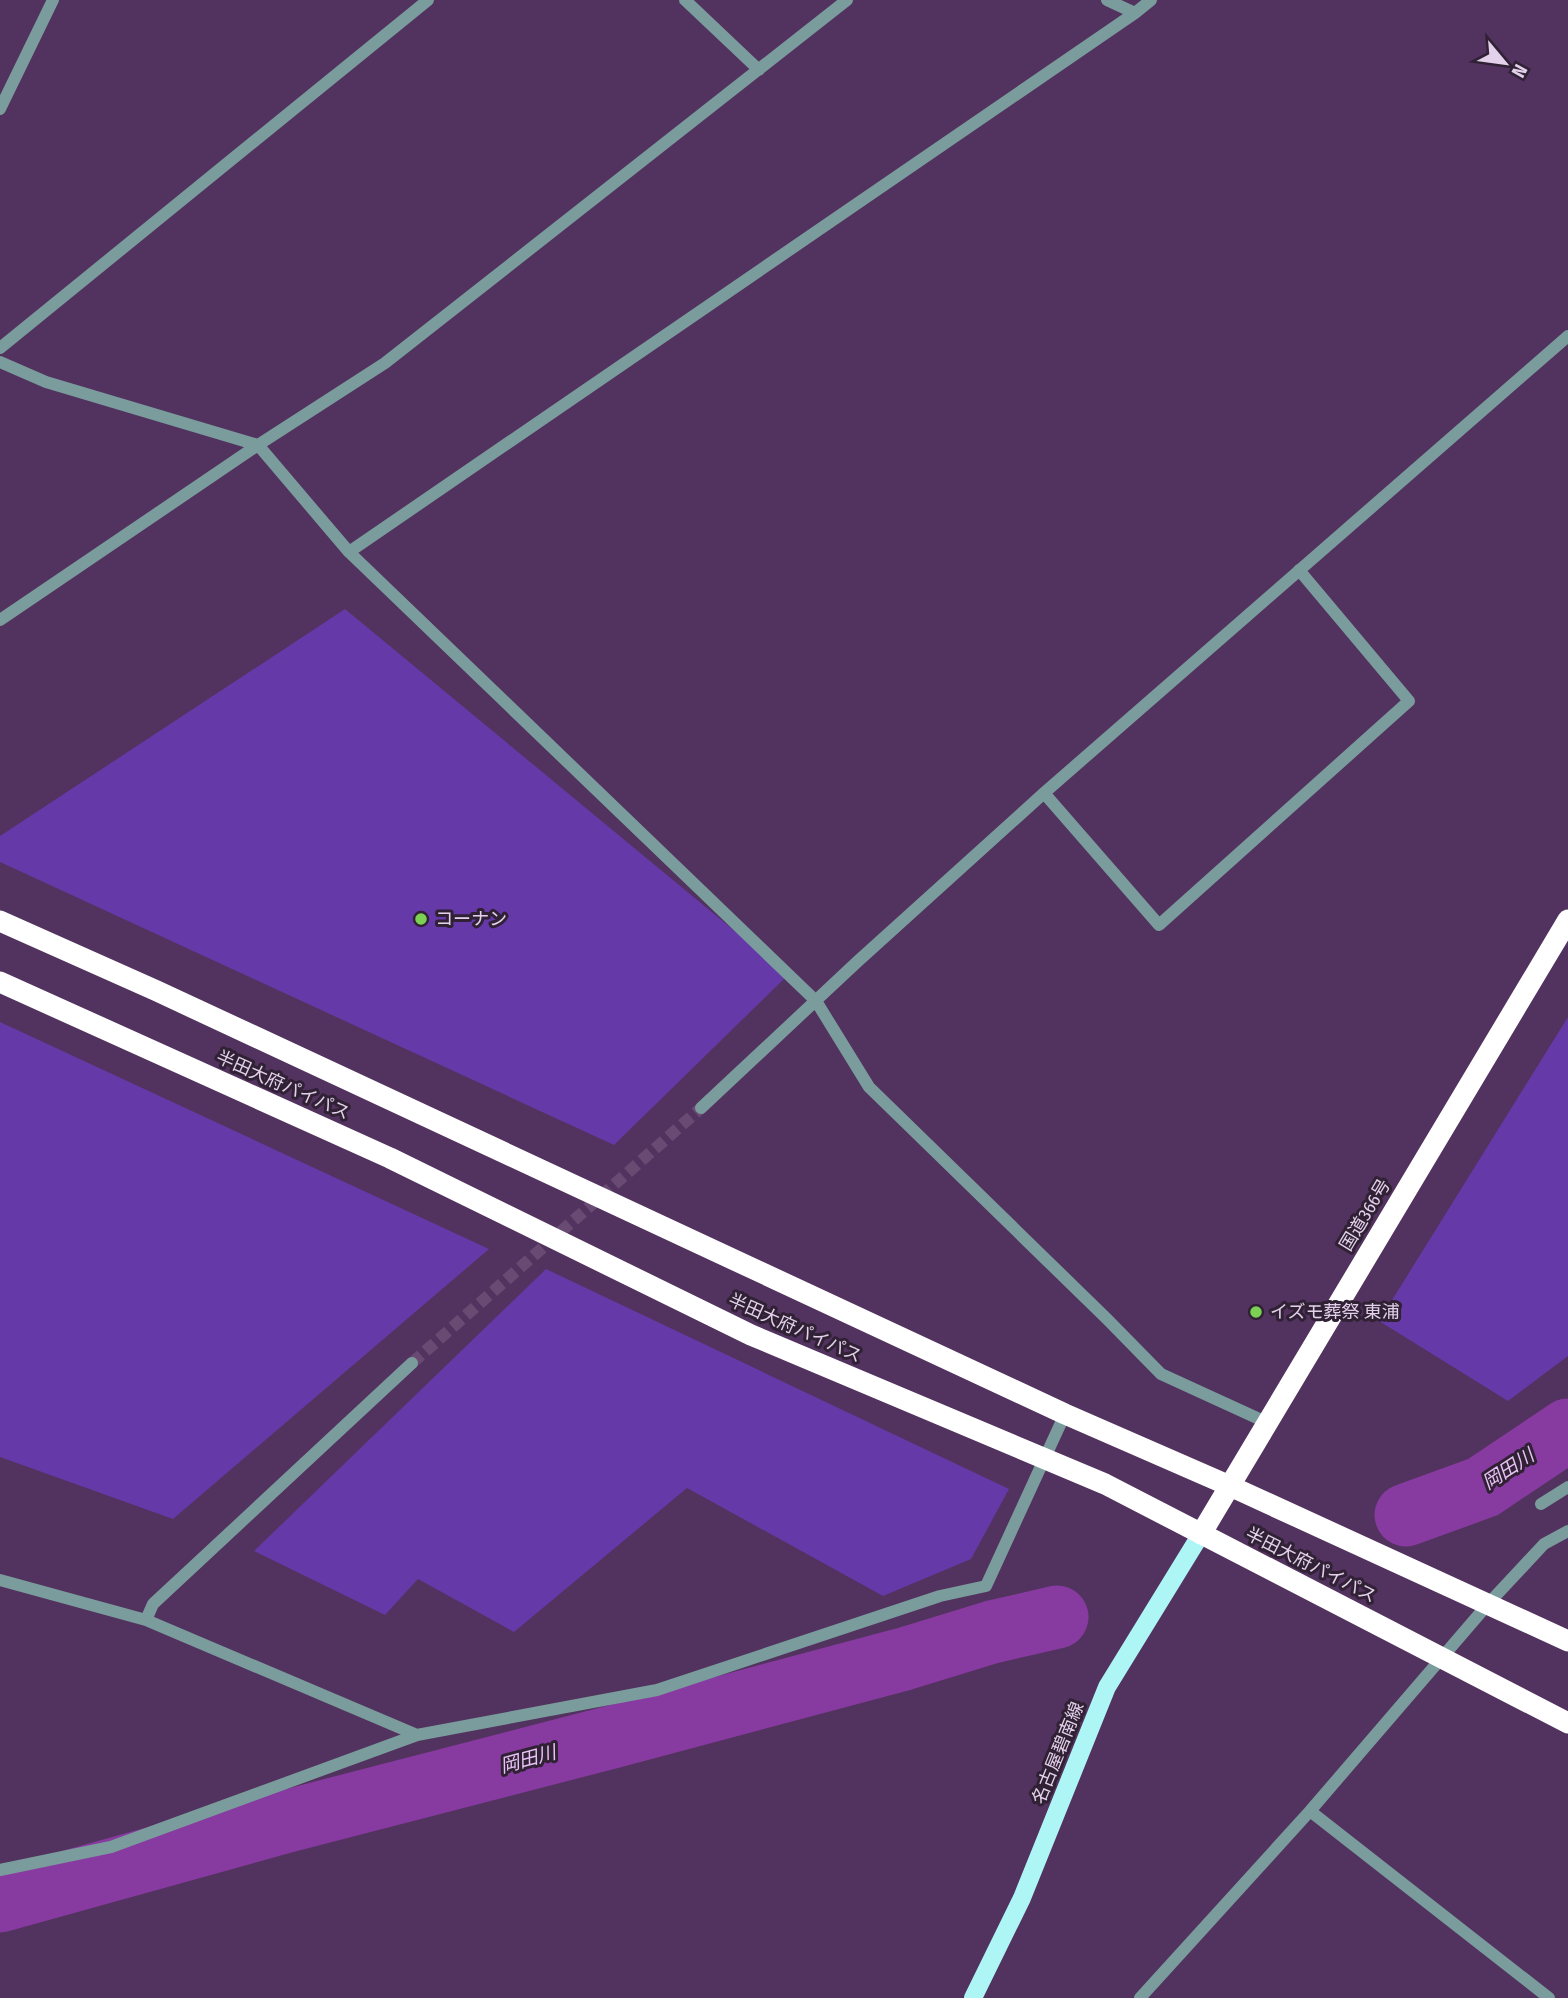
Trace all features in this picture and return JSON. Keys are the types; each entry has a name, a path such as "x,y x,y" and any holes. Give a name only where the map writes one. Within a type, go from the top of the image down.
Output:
{"highway":[{"name":"国道366号","path":"1201,1534 1568,920"},
{"name":"半田大府パイパス","path":"0,921 219,1020 1065,1415 1230,1486 1568,1641"},
{"name":"半田大府パイパス","path":"0,982 390,1158 751,1335 1105,1484 1568,1723"}],"main road":[{"name":"名古屋碧南線","path":"974,1998 1022,1898 1107,1687 1201,1534"}],"street":[{"path":"0,109 53,0"},
{"path":"0,348 428,0"},
{"path":"685,0 759,70"},
{"path":"0,620 258,445 385,363 847,0"},
{"path":"1107,0 1135,13"},
{"path":"349,552 1151,0"},
{"path":"701,1108 1044,793 1568,336"},
{"path":"0,362 46,382 258,445 349,552 816,1001 869,1087 1161,1374 1268,1423"},
{"path":"1044,793 1159,925 1409,701 1299,570"},
{"path":"146,1620 153,1604 412,1363"},
{"path":"0,1870 111,1847 417,1735 657,1690 940,1596 986,1586 1065,1415"},
{"path":"1541,1504 1568,1487"},
{"path":"1140,1998 1310,1811 1488,1604 1544,1544 1568,1531"},
{"path":"0,1580 146,1620 417,1735"},
{"path":"1310,1811 1549,1998"}],"building":[{"name":"コーナン","path":"345,609 788,975 614,1145 0,862 0,836"},
{"path":"1568,1017 1568,1356 1508,1401 1379,1321"},
{"path":"0,1022 489,1249 173,1519 0,1457"},
{"path":"546,1269 1009,1489 971,1559 883,1596 687,1488 514,1632 418,1579 385,1615 254,1551"}],"waterway":[{"name":"岡田川","path":"1406,1515 1483,1487 1568,1430"},
{"name":"岡田川","path":"0,1901 284,1822 904,1659 992,1632 1057,1617"}],"tunnel":[{"path":"412,1363 701,1108"}],"place":[{"name":"コーナン","path":"421,919"},
{"name":"イズモ葬祭 東浦","path":"1256,1312"}]}
